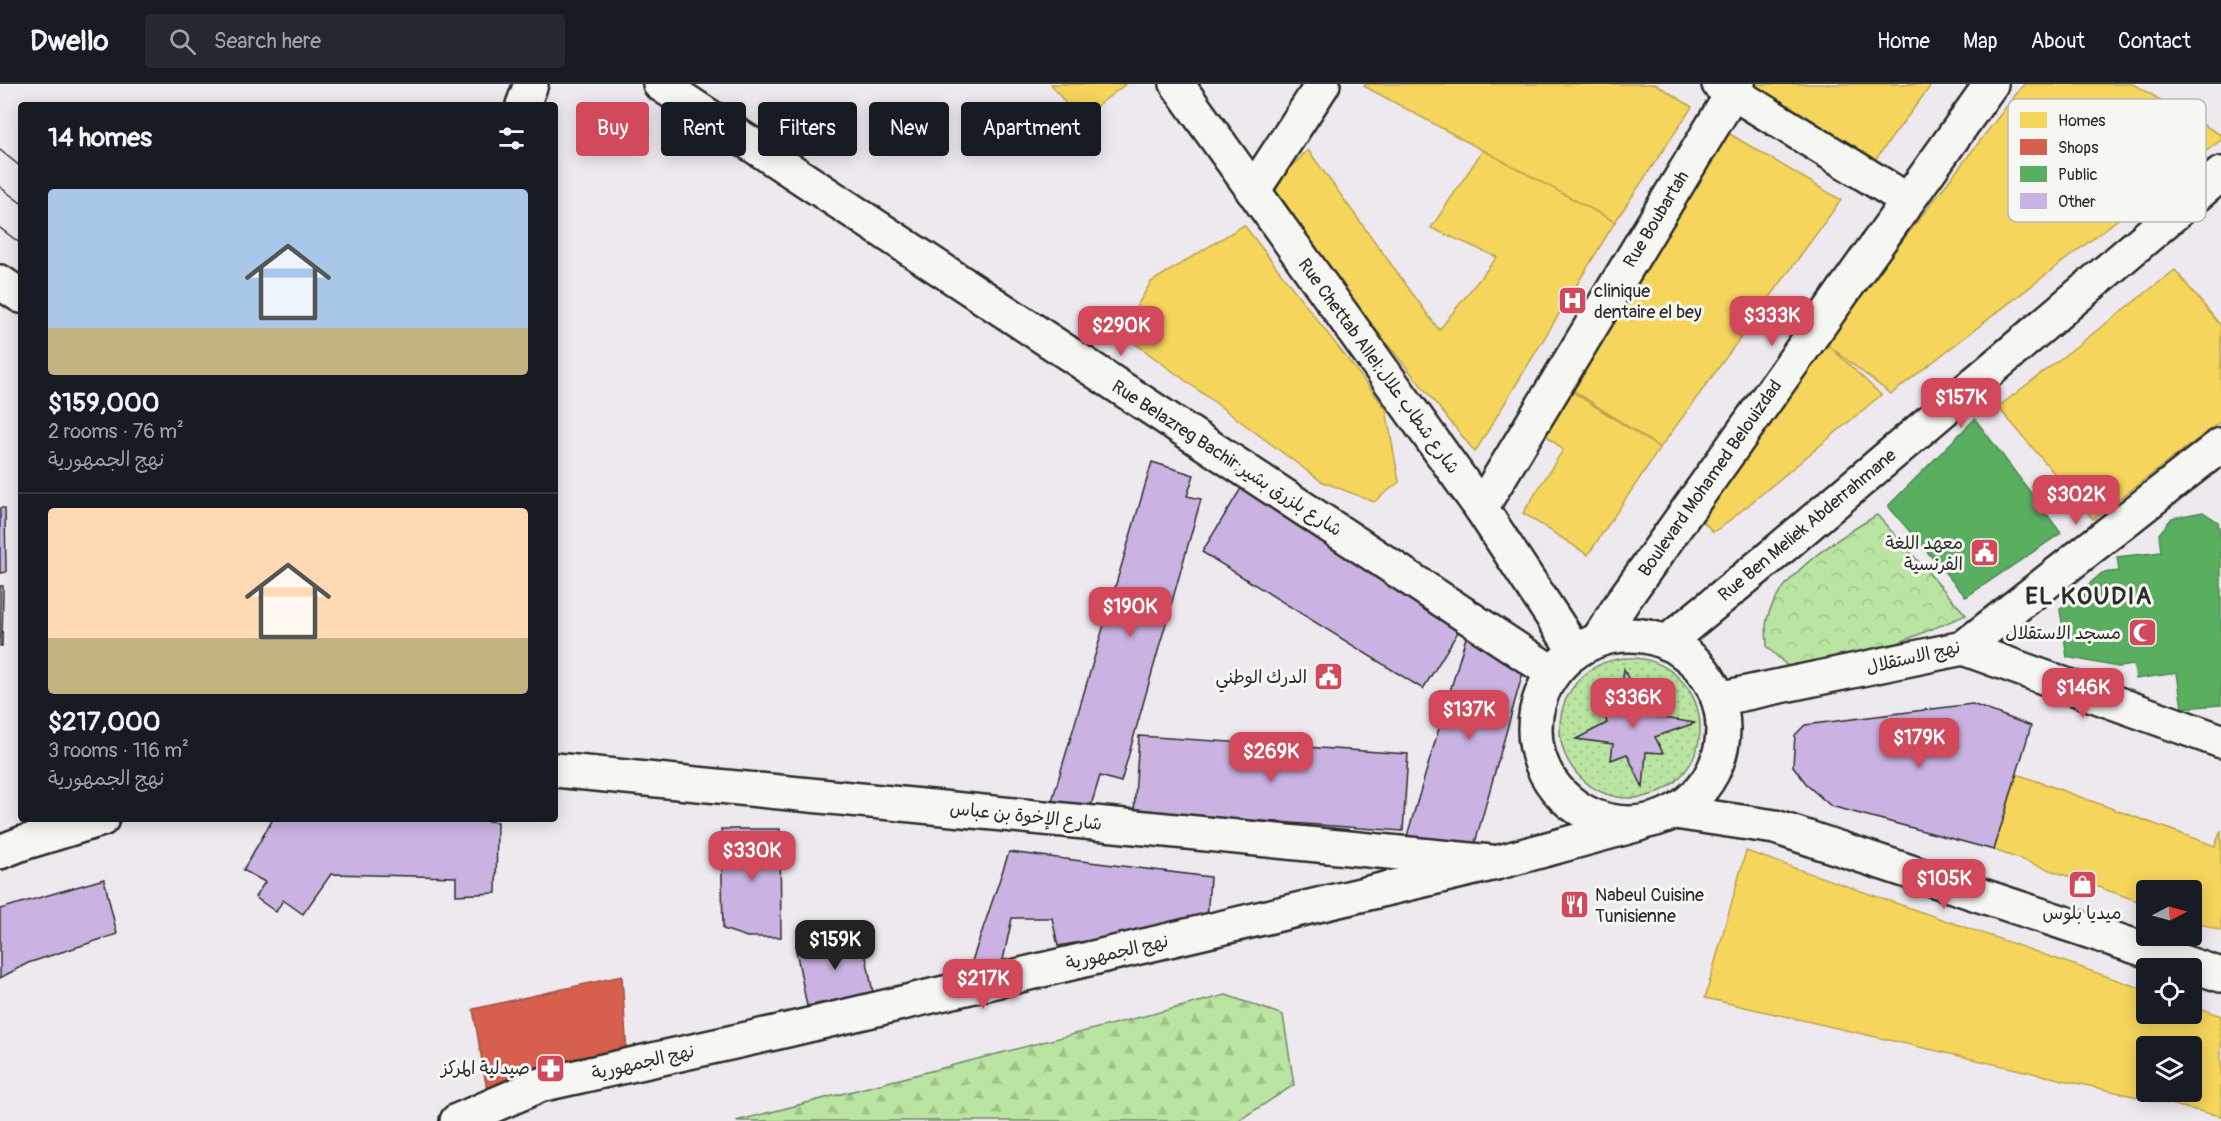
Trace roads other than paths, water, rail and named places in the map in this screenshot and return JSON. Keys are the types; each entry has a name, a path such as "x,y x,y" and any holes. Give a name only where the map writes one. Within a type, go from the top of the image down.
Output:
{"street":[{"path":"524,102 531,84"},
{"name":"Rue Belazreg Bachir;شارع بلزرق بشير","path":"660,84 1575,655"},
{"path":"1253,191 1323,84"},
{"name":"Boulevard Mohamed Belouizdad","path":"1575,655 1624,598 1991,84"},
{"path":"1730,87 1907,200"},
{"name":"Rue Boubartah","path":"1481,508 1730,87"},
{"name":"Rue Chettab Allel;شارع شطاب علال","path":"1192,92 1253,191 1481,508 1575,655"},
{"name":"Rue Ben Meliek Abderrahmane","path":"2206,187 2221,174"},
{"name":"Rue Ben Meliek Abderrahmane","path":"1666,643 1776,553 2165,222"},
{"path":"0,282 18,294"},
{"name":"نهج الاستقلال","path":"1718,699 1963,648 2221,445"},
{"path":"1621,635 1644,636 1666,643 1689,656 1706,675 1718,699 1723,732 1717,763 1700,791 1675,812 1658,820 1639,824 1608,822 1579,810 1556,789 1541,762 1535,732 1539,701 1575,655 1621,635"},
{"path":"1963,648 2221,741"},
{"name":"شارع الإخوة بن عباس","path":"558,770 1496,863"},
{"path":"1675,812 1775,826 2221,975"},
{"path":"0,852 92,822"},
{"name":"نهج الجمهورية","path":"458,1121 540,1085 779,1032 1496,863 1639,824"}],"tram line":[{"path":"0,150 18,165"},
{"path":"0,187 18,201"},
{"path":"0,228 18,242"}],"place":[{"name":"clinique dentaire el bey","path":"1573,301"},
{"name":"معهد اللغة الفرنسية","path":"1984,553"},
{"name":"مسجد الاستقلال","path":"2142,633"},
{"name":"الدرك الوطني","path":"1328,677"},
{"name":"ميديا بلوس","path":"2082,884"},
{"name":"Nabeul Cuisine Tunisienne","path":"1574,905"},
{"name":"صيدلية المركز","path":"551,1068"}],"district":[{"name":"EL KOUDIA","path":"2089,596"}]}
